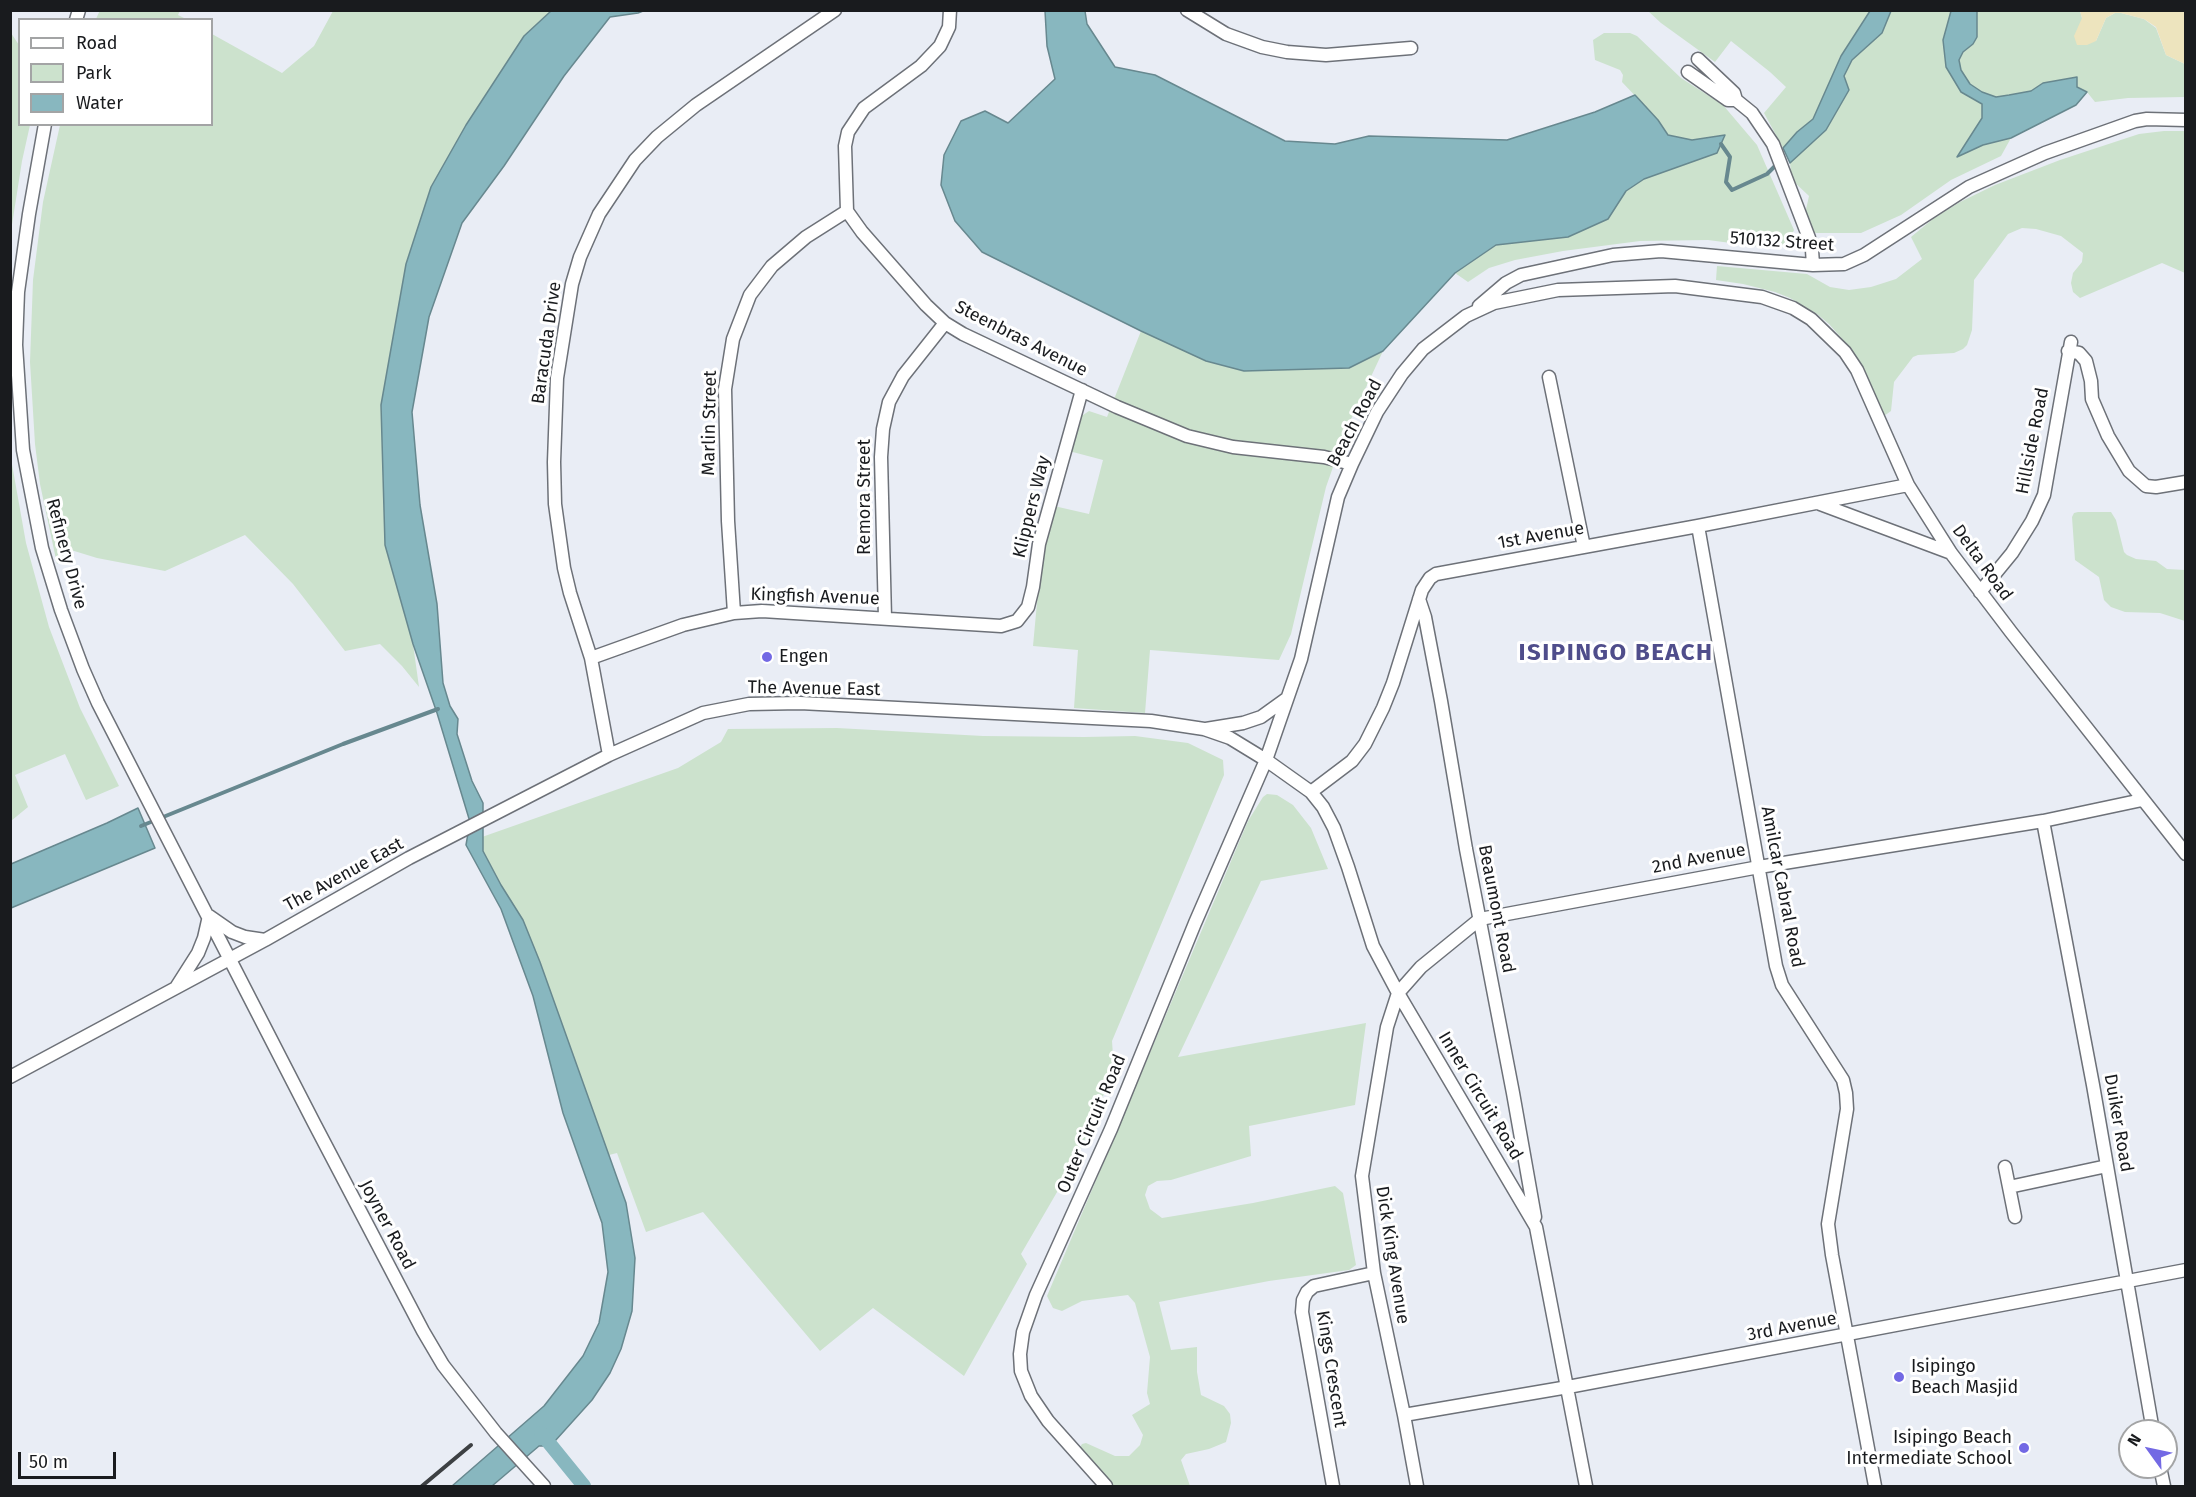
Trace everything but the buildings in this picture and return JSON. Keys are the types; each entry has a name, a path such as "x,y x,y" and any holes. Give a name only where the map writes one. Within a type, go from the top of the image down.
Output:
{"street":[{"name":"Baracuda Drive","path":"609,754 591,658 570,593 558,527 555,493 557,378 564,323 580,257 599,214 615,188 635,160 657,137 696,105 835,10"},
{"path":"847,212 845,155 848,132 864,108 921,66 940,46 949,27 950,10"},
{"path":"1187,10 1226,34 1262,47 1287,52 1326,55 1411,48"},
{"path":"1698,59 1734,93 1736,100 1752,113 1773,144 1809,238 1813,265"},
{"path":"1688,72 1728,100 1736,100"},
{"name":"510132 Street","path":"1466,316 1506,283 1521,275 1613,255 1661,251 1835,266 1864,255 1969,187 2045,153 2135,121 2186,120"},
{"name":"Refinery Drive","path":"45,126 28,214 18,292 17,356 23,450 42,548 82,669 148,801 231,958"},
{"name":"Steenbras Avenue","path":"847,212 869,240 945,323 970,338 1160,425 1205,442 1324,457 1352,464"},
{"name":"Marlin Street","path":"734,613 725,418 725,389 733,339 750,295 772,266 806,237 847,212"},
{"name":"Beach Road","path":"1266,760 1301,659 1338,497 1377,412 1402,374 1423,349 1466,316 1494,303 1567,289 1675,286 1762,297"},
{"name":"Delta Road","path":"1762,297 1793,308 1811,319 1845,352 1857,370 1908,486 1951,553 2186,854"},
{"name":"Remora Street","path":"885,618 881,457 883,429 889,402 903,376 945,323"},
{"name":"Hillside Road","path":"1980,592 2012,553 2032,521 2044,495 2070,347 2086,361 2091,381 2092,399 2108,436 2129,471 2146,486 2156,487 2186,482"},
{"path":"1549,377 1584,547"},
{"name":"Klippers Way","path":"1009,625 1023,615 1028,607 1034,587 1039,544 1082,390"},
{"name":"1st Avenue","path":"1311,792 1352,761 1365,744 1383,708 1422,590 1430,578 1442,572 1908,486"},
{"path":"1819,503 1951,553"},
{"name":"Amilcar Cabral Road","path":"1698,526 1776,966 1782,985 1843,1080 1846,1093 1847,1109 1828,1224 1875,1486"},
{"name":"Beaumont Road","path":"1419,599 1425,617 1441,701 1536,1227"},
{"name":"Kingfish Avenue","path":"591,658 683,625 734,613 762,611 1009,625"},
{"path":"1204,729 1243,723 1262,717 1287,698"},
{"name":"The Avenue East","path":"10,1077 265,940 409,858 609,754 703,713 749,704 800,702 1151,721 1204,729 1230,738 1266,760"},
{"name":"Inner Circuit Road","path":"1266,760 1311,792 1323,807 1334,828 1348,867 1371,942 1398,993 1536,1227 1586,1486"},
{"name":"Outer Circuit Road","path":"1106,1486 1048,1421 1031,1396 1021,1371 1020,1354 1023,1332 1036,1295 1111,1129 1195,923 1266,760"},
{"name":"2nd Avenue","path":"1398,993 1421,967 1480,918 1759,867 2043,821 2142,800"},
{"name":"Duiker Road","path":"2043,821 2151,1419"},
{"path":"175,989 198,953 209,916 232,932 265,940"},
{"name":"Joyner Road","path":"231,958 314,1124 443,1365 496,1433 544,1486"},
{"name":"Dick King Avenue","path":"1398,993 1387,1027 1362,1176 1374,1273 1417,1486"},
{"path":"2008,1186 2107,1166"},
{"path":"2005,1167 2015,1217"},
{"name":"3rd Avenue","path":"1404,1414 1568,1387 2186,1270"},
{"name":"Kings Crescent","path":"1333,1486 1302,1312 1303,1300 1314,1286 1374,1273"}],"green space":[{"path":"100,10 180,11 178,15 184,18 96,18"},
{"path":"333,11 551,11 524,36 466,125 431,187 406,264 381,405 385,545 413,644 419,687 380,644 345,651 293,584 245,535 165,571 97,558 71,550 57,564 40,484 30,362 33,280 43,202 60,126 213,126 213,35 282,73 314,46"},
{"path":"1648,11 1870,11 1840,57 1813,119 1783,148 1764,113 1786,87 1731,41 1715,62"},
{"path":"1891,11 1951,11 1943,40 1961,92 1982,104 1982,118 1958,156 1983,145 2011,138 2001,156 1951,180 1901,215 1861,233 1812,232 1805,214 1809,196 1792,180 1790,163 1805,148 1852,60 1882,33"},
{"path":"1977,11 2080,11 2096,41 2106,18 2115,13 2144,19 2156,28 2166,55 2185,64 2185,97 2128,98 2095,102 2087,92 2077,87 2076,77 2043,83 2031,91 2009,95 1996,97 1982,92 1970,84 1961,70 1959,60 1963,52 1973,44"},
{"path":"11,33 18,44 18,126 30,126 11,231"},
{"path":"1604,33 1630,33 1637,36 1681,78 1723,105 1757,145 1794,230 1788,243 1769,248 1708,240 1640,241 1515,260 1489,268 1468,282 1455,273 1496,245 1568,237 1607,219 1626,191 1644,179 1717,152 1725,135 1692,140 1667,135 1658,120 1622,82 1623,75 1620,70 1595,60 1593,40"},
{"path":"2185,131 2185,273 2162,263 2080,298 2073,292 2071,283 2073,273 2082,262 2083,253 2061,236 2036,229 2022,228 2008,234 1974,280 1972,330 1967,345 1954,353 1913,357 1894,382 1891,411 1884,416 1867,377 1851,349 1817,314 1775,292 1716,280 1717,266 1807,274 1830,287 1849,290 1871,287 1896,279 1922,259 1911,237 1934,218 1960,202 1995,185 2060,160 2139,134"},
{"path":"1141,331 1206,361 1244,371 1349,368 1383,351 1346,430 1326,487 1291,634 1279,660 1150,650 1145,713 1074,708 1078,650 1033,646 1040,570 1054,506 1089,514 1103,460 1069,451 1080,417 1089,411 1107,417"},
{"path":"10,453 26,543 49,627 80,708 119,786 86,800 65,754 15,775 28,807 11,821"},
{"path":"2078,512 2111,512 2116,520 2124,552 2127,555 2136,559 2156,561 2167,569 2185,570 2185,621 2160,613 2125,612 2111,607 2104,600 2099,577 2075,560 2072,517"},
{"path":"837,728 983,736 1135,736 1188,743 1223,760 1224,775 1112,1041 1114,1070 1078,1156 1021,1254 1027,1264 964,1376 873,1308 820,1351 703,1212 646,1232 617,1153 609,1155 501,885 483,851 482,837 678,768 721,742 728,729"},
{"path":"1267,794 1277,795 1293,805 1311,828 1328,869 1261,881 1178,1057 1366,1023 1355,1105 1249,1126 1251,1156 1171,1180 1157,1181 1148,1186 1145,1195 1150,1209 1162,1218 1253,1203 1335,1186 1343,1193 1356,1265 1349,1270 1269,1281 1159,1302 1171,1350 1197,1347 1197,1372 1201,1395 1224,1406 1230,1414 1231,1423 1226,1442 1209,1449 1186,1454 1181,1460 1190,1486 1113,1486 1079,1449 1082,1444 1086,1443 1115,1456 1129,1456 1140,1445 1143,1435 1132,1415 1150,1404 1147,1393 1150,1357 1135,1303 1128,1295 1082,1301 1062,1311 1053,1308 1047,1296 1248,821"}],"sand":[{"path":"2080,11 2185,11 2185,64 2166,55 2156,27 2144,19 2121,13 2115,13 2106,18 2096,41 2087,45 2077,45 2074,36 2082,18"}],"water":[{"path":"551,11 643,11 610,17 564,76 504,166 462,223 429,317 412,412 420,505 437,604 443,683 450,706 458,719 457,734 472,781 483,803 483,851 523,920 626,1203 635,1258 632,1311 621,1349 610,1373 592,1400 555,1441 539,1446 492,1486 452,1486 544,1406 583,1356 599,1323 608,1272 602,1223 563,1113 533,996 501,909 466,845 470,822 437,713 413,644 385,545 381,405 406,264 431,187 466,125 524,36"},
{"path":"1045,11 1085,11 1087,24 1115,67 1155,75 1285,141 1335,144 1369,136 1507,140 1595,112 1635,95 1658,120 1668,135 1692,140 1725,135 1717,153 1644,179 1626,191 1608,219 1568,237 1496,245 1455,273 1383,351 1349,368 1244,371 1206,361 982,252 955,221 941,185 944,155 961,121 985,111 1008,123 1055,79 1047,46"},
{"path":"1870,11 1891,11 1882,33 1852,60 1844,76 1849,90 1826,130 1790,163 1783,148 1813,119 1841,56"},
{"path":"1951,11 1977,11 1977,37 1959,60 1961,70 1970,84 1982,92 1996,97 2009,95 2031,91 2043,83 2077,77 2077,87 2087,92 2076,105 2011,138 1983,145 1957,157 1982,118 1982,104 1961,92 1946,67 1943,40"},
{"path":"138,808 155,848 11,908 11,864"}],"waterway":[{"path":"1721,144 1730,157 1726,182 1732,190 1767,174 1777,164"},
{"path":"141,826 343,744 438,709"},
{"path":"541,1433 584,1486"}],"railway":[{"path":"422,1486 471,1445"}],"place":[{"name":"Engen","path":"767,657"},
{"name":"Isipingo Beach Masjid","path":"1899,1377"},
{"name":"Isipingo Beach Intermediate School","path":"2024,1448"}],"district":[{"name":"ISIPINGO BEACH","path":"1616,653"}]}
